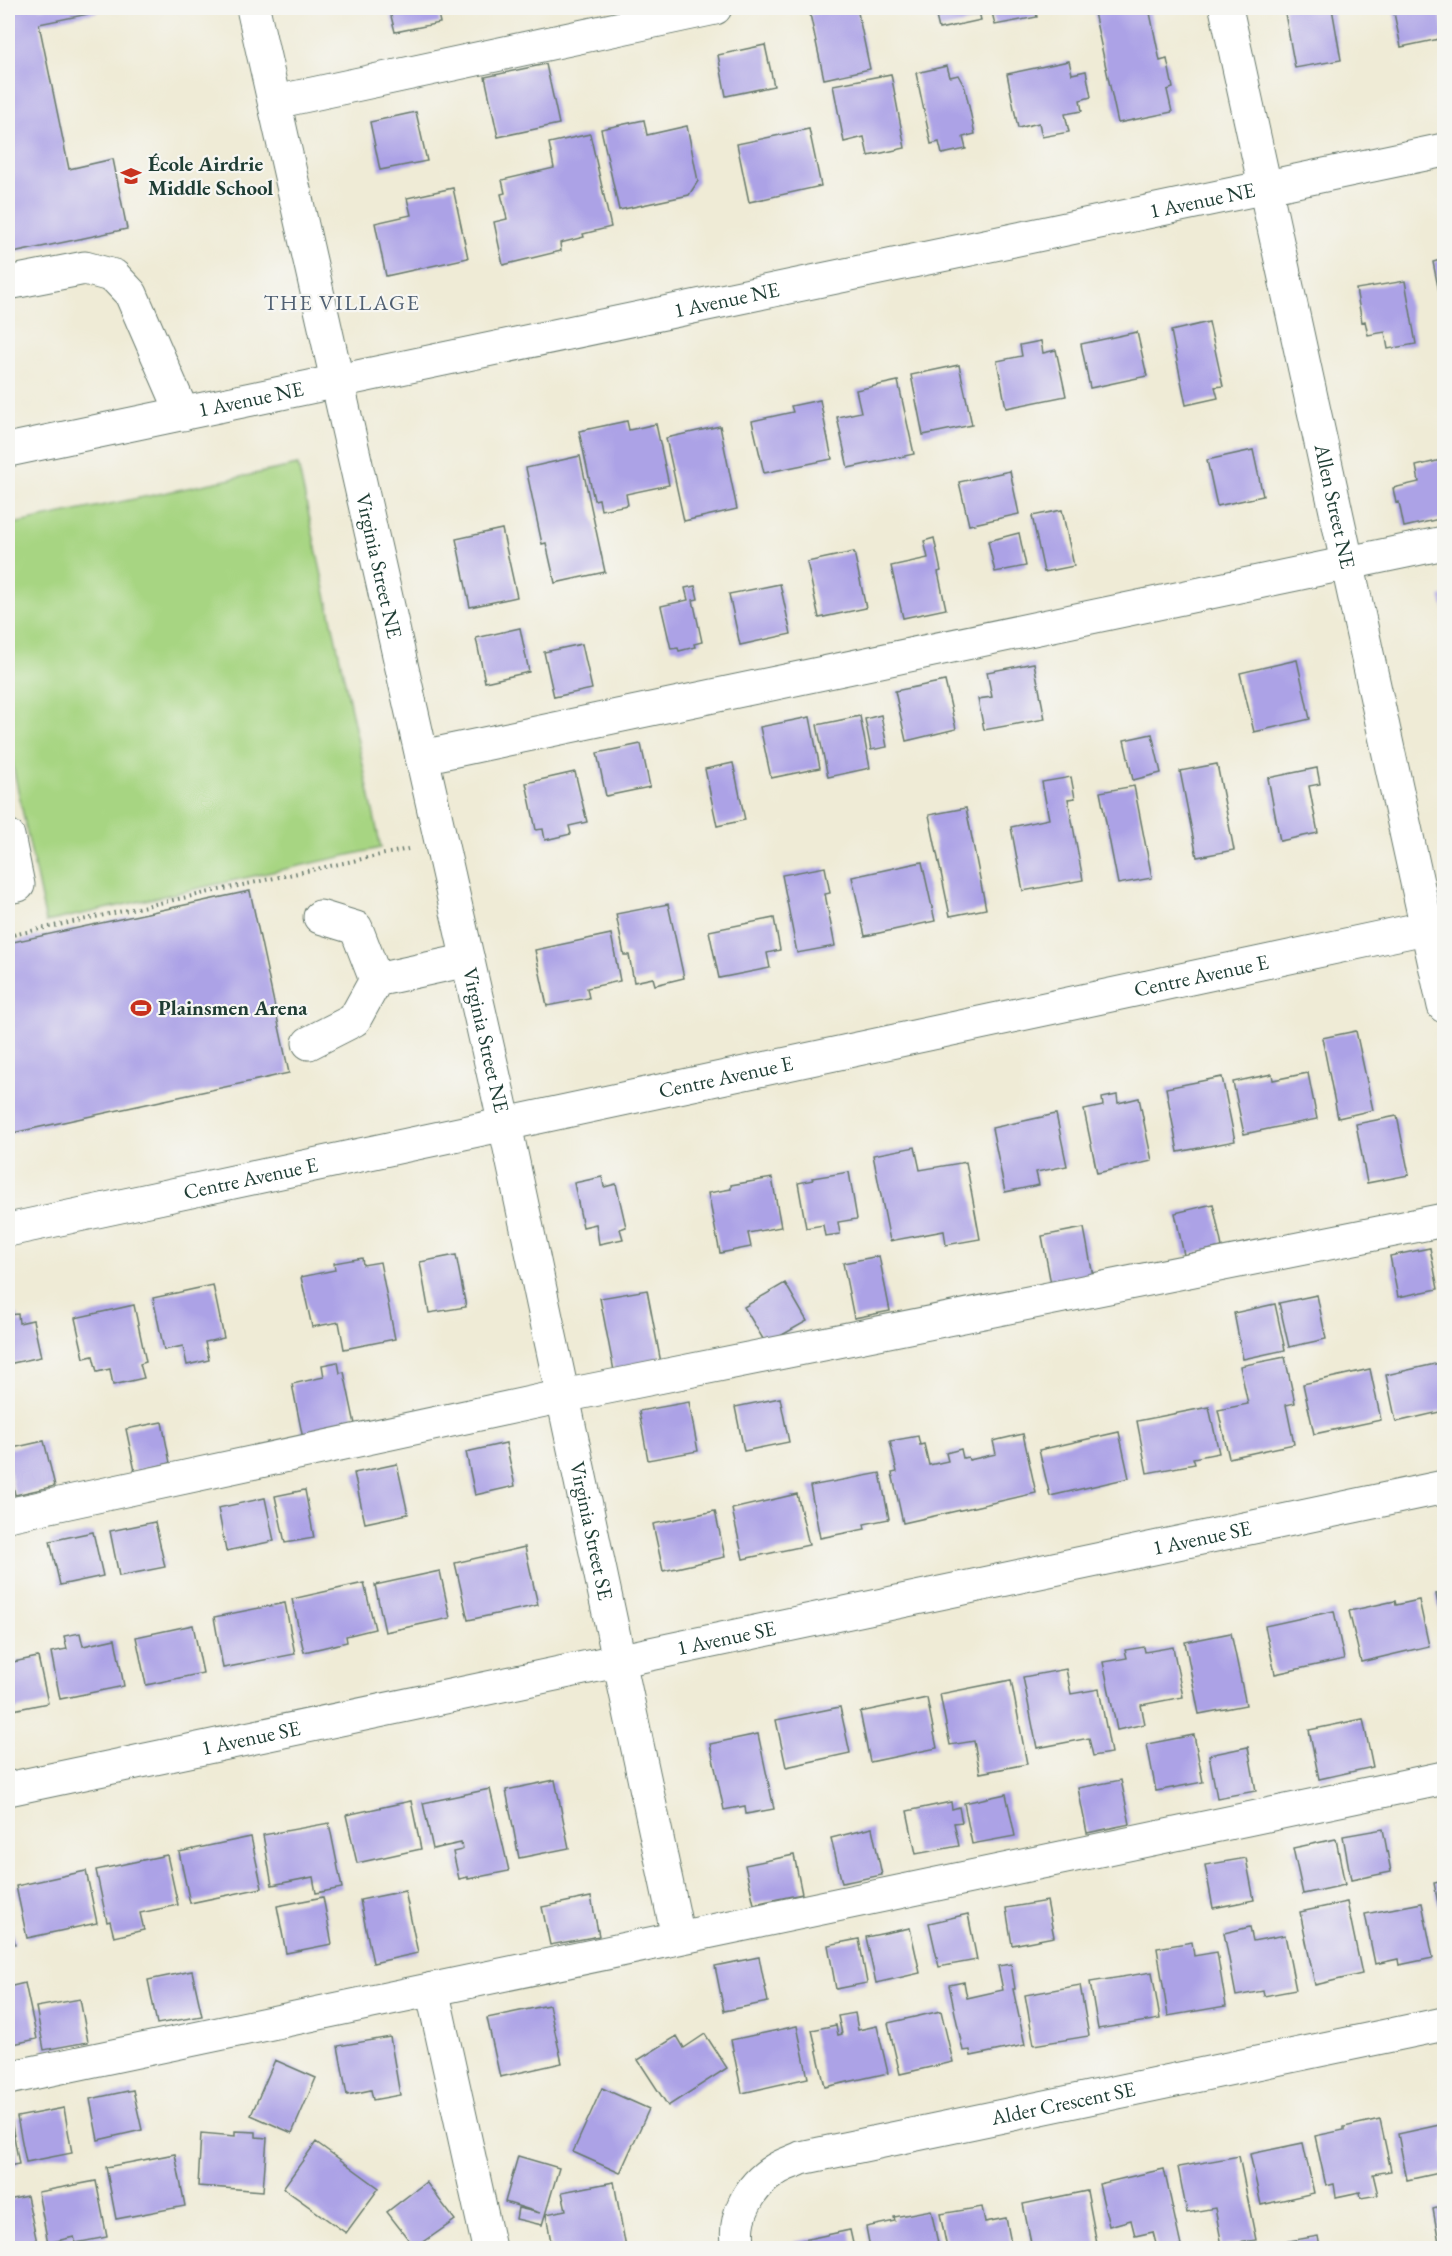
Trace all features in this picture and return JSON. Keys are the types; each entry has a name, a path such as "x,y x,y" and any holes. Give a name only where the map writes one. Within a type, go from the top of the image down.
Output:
{"street":[{"name":"Virginia Street NE","path":"254,8 505,1125"},
{"path":"275,102 715,8"},
{"name":"Allen Street NE","path":"1226,8 1348,562 1436,926 1444,1006"},
{"name":"1 Avenue NE","path":"8,450 1444,150"},
{"path":"8,283 85,267 114,276 131,294 183,414"},
{"path":"422,757 1444,543"},
{"path":"8,836 18,885 8,887"},
{"path":"320,917 356,928 376,980"},
{"name":"Centre Avenue E","path":"8,1230 1436,926"},
{"path":"309,1042 354,1020 376,980 468,960"},
{"name":"Virginia Street SE","path":"505,1125 678,1937"},
{"path":"8,1515 563,1396 1444,1220"},
{"name":"1 Avenue SE","path":"8,1788 1444,1487"},
{"path":"8,2078 1444,1778"},
{"path":"432,1989 489,2248"},
{"name":"Alder Crescent SE","path":"739,2248 740,2211 754,2188 775,2170 801,2158 1444,2024"}],"path":[{"path":"8,936 441,842"}],"green space":[{"path":"298,465 381,848 46,922 8,743 8,525"}],"building":[{"path":"8,8 97,8 98,12 39,24 69,169 113,159 127,229 8,254"},
{"path":"389,8 437,8 440,23 395,32"},
{"path":"842,8 857,8 870,69 824,79 810,14"},
{"path":"934,8 978,8 981,20 939,29"},
{"path":"991,8 1035,8 1037,17 995,25"},
{"path":"1093,8 1149,8 1160,61 1167,59 1173,88 1167,90 1172,112 1118,123"},
{"path":"1284,8 1332,8 1341,60 1295,68"},
{"path":"1393,8 1440,8 1444,38 1401,47"},
{"path":"765,45 774,86 726,96 718,55"},
{"path":"1069,61 1072,74 1086,71 1091,97 1080,100 1082,111 1065,114 1069,132 1042,137 1039,123 1018,128 1007,74"},
{"path":"546,64 559,124 498,137 485,77"},
{"path":"947,66 950,77 958,75 965,88 975,134 963,137 966,149 942,154 939,142 931,144 916,73"},
{"path":"891,74 905,148 868,156 864,137 844,142 833,85"},
{"path":"416,112 427,161 380,170 370,122"},
{"path":"644,120 647,135 687,126 698,181 689,195 619,210 601,129"},
{"path":"809,129 821,186 749,202 737,144"},
{"path":"590,134 611,227 560,243 561,251 503,265 494,222 507,219 501,194 505,193 502,180 554,168 549,143"},
{"path":"453,188 468,258 386,276 375,223 411,215 407,198"},
{"path":"1444,259 1444,312 1443,312 1433,262"},
{"path":"1405,281 1416,344 1388,349 1385,332 1368,335 1365,321 1362,322 1356,289"},
{"path":"1209,322 1223,386 1215,387 1218,398 1186,405 1171,331"},
{"path":"1137,332 1147,376 1090,388 1081,344"},
{"path":"1041,341 1043,353 1056,350 1066,396 1006,408 997,361 1022,356 1020,345"},
{"path":"959,365 972,425 923,435 911,375"},
{"path":"898,381 914,454 848,468 837,417 861,412 856,390"},
{"path":"820,400 832,459 764,473 752,421 793,412 791,406"},
{"path":"627,421 629,430 656,424 669,485 626,494 628,505 601,510 599,499 594,500 579,431"},
{"path":"720,426 737,509 684,521 666,438"},
{"path":"1253,450 1263,496 1217,506 1207,460"},
{"path":"580,456 605,572 555,583 546,543 542,544 526,468"},
{"path":"1441,460 1444,475 1444,518 1404,527 1399,502 1396,503 1393,488 1419,482 1416,466"},
{"path":"1010,471 1019,514 969,525 959,482"},
{"path":"1062,510 1074,566 1044,572 1032,516"},
{"path":"502,529 517,597 470,607 456,539"},
{"path":"1019,533 1026,566 995,572 988,541"},
{"path":"934,538 946,609 903,618 891,566 928,558 924,541"},
{"path":"854,552 866,608 819,618 807,562"},
{"path":"780,584 791,634 740,645 729,594"},
{"path":"695,586 698,599 693,600 702,642 694,644 695,647 679,651 678,648 671,649 661,606 688,600 685,588"},
{"path":"1440,596 1444,596 1444,611"},
{"path":"520,628 529,672 485,682 476,638"},
{"path":"582,644 592,689 554,697 544,652"},
{"path":"1297,660 1310,719 1254,732 1240,673"},
{"path":"1034,663 1045,719 984,730 978,699 992,697 987,672"},
{"path":"945,681 956,729 906,741 895,691"},
{"path":"881,715 887,747 871,750 865,719"},
{"path":"860,716 870,768 828,777 817,725"},
{"path":"810,717 820,768 771,778 760,727"},
{"path":"1152,734 1161,773 1133,780 1124,740"},
{"path":"641,744 650,787 606,796 597,753"},
{"path":"733,763 745,820 717,826 705,769"},
{"path":"1217,764 1234,850 1197,857 1180,771"},
{"path":"1317,768 1320,784 1309,786 1318,833 1280,841 1268,778"},
{"path":"575,772 587,822 569,826 571,834 545,840 543,829 536,830 526,783"},
{"path":"1071,777 1075,798 1068,799 1083,880 1023,891 1011,827 1049,819 1042,782"},
{"path":"1134,786 1152,878 1118,884 1100,792"},
{"path":"966,808 986,909 950,916 929,815"},
{"path":"922,862 935,921 865,936 852,877"},
{"path":"825,867 830,893 825,894 835,946 797,953 782,875"},
{"name":"Plainsmen Arena","path":"250,891 289,1073 8,1134 8,943"},
{"path":"668,904 684,978 655,985 653,978 634,982 629,955 624,955 616,914"},
{"path":"774,918 780,950 767,953 770,968 719,978 709,931"},
{"path":"611,934 620,981 587,988 589,998 547,1006 535,950"},
{"path":"1356,1031 1373,1110 1338,1118 1322,1038"},
{"path":"1308,1073 1317,1119 1244,1134 1233,1082 1272,1074 1273,1080"},
{"path":"1222,1077 1235,1141 1178,1152 1166,1088"},
{"path":"1117,1095 1118,1103 1139,1098 1152,1161 1097,1173 1084,1110 1103,1106 1102,1098"},
{"path":"1056,1114 1067,1166 1036,1172 1039,1185 1005,1192 992,1128"},
{"path":"1397,1116 1409,1175 1367,1183 1356,1124"},
{"path":"915,1147 920,1170 966,1162 980,1239 946,1245 944,1231 890,1241 873,1155"},
{"path":"849,1172 857,1219 838,1222 840,1234 825,1236 823,1225 806,1228 798,1183 813,1180 812,1178"},
{"path":"602,1177 604,1187 616,1184 626,1227 620,1229 623,1239 599,1244 596,1224 583,1227 574,1183"},
{"path":"772,1178 781,1227 748,1233 751,1247 720,1253 708,1193 731,1189 731,1185"},
{"path":"1213,1204 1222,1247 1184,1255 1175,1213"},
{"path":"1084,1228 1093,1276 1051,1284 1042,1236"},
{"path":"1430,1248 1438,1289 1398,1297 1390,1256"},
{"path":"456,1255 466,1307 429,1313 420,1262"},
{"path":"879,1256 890,1311 854,1318 843,1263"},
{"path":"362,1258 363,1265 380,1262 395,1339 344,1349 339,1322 312,1327 301,1277 335,1270 334,1263"},
{"path":"785,1283 807,1321 766,1344 744,1307"},
{"path":"213,1285 224,1338 205,1342 209,1360 187,1365 183,1346 164,1350 153,1298"},
{"path":"647,1290 661,1363 614,1371 600,1298"},
{"path":"1317,1295 1326,1339 1289,1347 1279,1303"},
{"path":"1275,1304 1285,1350 1243,1359 1234,1313"},
{"path":"134,1305 146,1362 140,1364 144,1378 113,1385 110,1369 97,1372 93,1356 84,1358 75,1318"},
{"path":"18,1314 19,1323 33,1320 41,1357 8,1364 8,1315"},
{"path":"1285,1357 1295,1403 1286,1405 1294,1444 1229,1458 1218,1410 1248,1404 1240,1366"},
{"path":"338,1362 340,1373 344,1372 356,1429 303,1439 292,1384 324,1377 322,1365"},
{"path":"1444,1362 1444,1411 1396,1422 1386,1375"},
{"path":"1370,1369 1381,1420 1314,1434 1303,1384"},
{"path":"780,1398 789,1442 744,1451 735,1407"},
{"path":"689,1402 698,1451 648,1460 639,1411"},
{"path":"1209,1407 1219,1453 1193,1458 1195,1464 1147,1473 1137,1421"},
{"path":"162,1422 170,1463 135,1471 126,1429"},
{"path":"1119,1432 1129,1478 1050,1496 1039,1450"},
{"path":"1023,1434 1036,1493 903,1523 892,1473 897,1472 890,1441 918,1436 920,1445 924,1444 929,1465 948,1461 946,1453 961,1449 963,1458 968,1457 969,1460 996,1454 993,1441"},
{"path":"44,1441 55,1486 15,1495 8,1462 8,1449"},
{"path":"506,1443 515,1486 475,1495 466,1452"},
{"path":"397,1464 408,1514 365,1523 354,1473"},
{"path":"880,1473 889,1519 864,1524 865,1529 820,1538 810,1486"},
{"path":"305,1490 314,1538 285,1543 275,1496"},
{"path":"797,1494 809,1545 743,1559 732,1509"},
{"path":"265,1498 274,1541 226,1551 218,1508"},
{"path":"715,1511 725,1557 663,1571 653,1524"},
{"path":"155,1522 165,1567 119,1576 110,1531"},
{"path":"93,1532 103,1576 60,1585 50,1541"},
{"path":"525,1547 538,1605 468,1620 455,1563"},
{"path":"440,1571 450,1618 385,1632 375,1585"},
{"path":"364,1583 375,1629 346,1636 347,1642 304,1652 292,1599"},
{"path":"1444,1593 1444,1629 1443,1629 1436,1594"},
{"path":"1419,1600 1429,1646 1361,1662 1349,1611 1395,1601 1396,1605"},
{"path":"285,1603 295,1654 223,1668 214,1617"},
{"path":"1334,1611 1344,1659 1275,1674 1265,1626"},
{"path":"193,1625 203,1673 146,1685 136,1637"},
{"path":"80,1633 83,1646 115,1639 124,1686 60,1699 51,1652 67,1649 64,1636"},
{"path":"1231,1633 1246,1705 1199,1714 1185,1642"},
{"path":"1144,1647 1145,1652 1173,1647 1183,1697 1141,1705 1145,1724 1117,1730 1103,1662 1127,1658 1125,1650"},
{"path":"38,1657 48,1703 8,1711 8,1663"},
{"path":"1066,1669 1071,1694 1099,1689 1111,1753 1093,1756 1089,1738 1037,1748 1023,1677"},
{"path":"1011,1680 1027,1764 980,1773 974,1741 950,1745 940,1694"},
{"path":"927,1698 937,1748 870,1762 860,1712"},
{"path":"840,1707 850,1753 786,1767 776,1720"},
{"path":"1363,1719 1373,1767 1319,1779 1309,1730"},
{"path":"758,1734 774,1809 746,1814 745,1806 724,1810 710,1744"},
{"path":"1194,1735 1203,1782 1156,1791 1147,1744"},
{"path":"1248,1747 1256,1791 1217,1798 1209,1755"},
{"path":"555,1780 569,1848 519,1858 506,1790"},
{"path":"1121,1780 1130,1824 1087,1833 1078,1788"},
{"path":"490,1789 509,1871 459,1879 453,1852 462,1850 461,1843 433,1849 423,1803"},
{"path":"1006,1794 1015,1836 972,1844 964,1803"},
{"path":"411,1801 421,1849 357,1863 346,1815"},
{"path":"951,1802 952,1809 959,1807 962,1822 954,1823 959,1846 916,1854 907,1811"},
{"path":"329,1823 342,1888 316,1893 313,1877 272,1885 263,1835"},
{"path":"872,1828 882,1875 842,1883 831,1838"},
{"path":"1383,1829 1391,1872 1351,1880 1343,1836"},
{"path":"251,1837 262,1888 190,1903 179,1852"},
{"path":"1336,1839 1345,1885 1303,1894 1293,1848"},
{"path":"167,1855 178,1905 140,1913 144,1930 114,1937 110,1921 107,1922 96,1870"},
{"path":"794,1855 802,1894 754,1904 745,1865"},
{"path":"1246,1858 1254,1900 1213,1908 1205,1865"},
{"path":"86,1871 97,1923 27,1938 16,1886"},
{"path":"1444,1881 1444,1928 1443,1928 1434,1883"},
{"path":"405,1891 418,1953 373,1963 360,1900"},
{"path":"323,1897 332,1944 286,1953 277,1906"},
{"path":"591,1897 599,1936 550,1945 542,1907"},
{"path":"1047,1901 1054,1937 1012,1945 1006,1908"},
{"path":"1347,1902 1362,1974 1315,1985 1300,1912"},
{"path":"1422,1903 1433,1958 1399,1965 1398,1959 1375,1964 1365,1914"},
{"path":"968,1914 977,1960 939,1967 929,1923"},
{"path":"8,1916 15,1944 8,1946"},
{"path":"1250,1927 1253,1941 1285,1935 1296,1990 1264,1996 1263,1991 1236,1996 1224,1933"},
{"path":"910,1928 920,1973 876,1983 866,1937"},
{"path":"859,1939 867,1983 836,1989 828,1945"},
{"path":"1192,1942 1194,1956 1217,1952 1226,2006 1168,2016 1157,1948"},
{"path":"759,1957 768,2002 724,2011 715,1966"},
{"path":"1011,1964 1015,1989 1013,1989 1025,2045 971,2056 970,2050 963,2051 949,1985 964,1982 967,1998 1003,1990 998,1966"},
{"path":"192,1971 202,2016 157,2024 148,1980"},
{"path":"1152,1972 1160,2019 1098,2029 1090,1982"},
{"path":"25,1983 37,2039 8,2045 8,1987"},
{"path":"1080,1985 1089,2036 1034,2045 1025,1995"},
{"path":"80,1999 88,2042 44,2050 36,2007"},
{"path":"549,2005 562,2063 500,2077 487,2018"},
{"path":"941,2011 953,2062 900,2074 888,2023"},
{"path":"855,2013 858,2030 877,2026 888,2073 825,2087 812,2030 836,2025 838,2035 842,2034 838,2016"},
{"path":"797,2026 808,2078 742,2093 731,2040"},
{"path":"705,2034 727,2068 668,2106 638,2060 677,2036 684,2048"},
{"path":"390,2037 400,2095 373,2100 371,2090 347,2095 338,2046"},
{"path":"275,2060 316,2078 292,2133 251,2115"},
{"path":"602,2088 649,2109 620,2173 573,2152"},
{"path":"133,2090 142,2130 98,2140 90,2099"},
{"path":"64,2108 72,2153 26,2162 17,2117"},
{"path":"1380,2119 1391,2171 1373,2174 1378,2195 1361,2198 1360,2192 1336,2197 1334,2184 1326,2186 1315,2136"},
{"path":"11,2120 19,2164 8,2166 8,2121"},
{"path":"1444,2124 1444,2172 1407,2180 1398,2134"},
{"path":"235,2131 256,2132 256,2137 267,2138 263,2191 198,2186 201,2133 235,2136"},
{"path":"316,2142 379,2188 346,2233 283,2188"},
{"path":"1303,2143 1314,2193 1261,2205 1250,2154"},
{"path":"175,2154 185,2206 116,2219 106,2167"},
{"path":"518,2156 559,2168 542,2225 516,2219 518,2208 540,2213 505,2202"},
{"path":"1239,2156 1256,2240 1222,2246 1215,2208 1187,2213 1178,2167"},
{"path":"1164,2169 1181,2246 1157,2248 1153,2232 1135,2236 1131,2220 1109,2226 1099,2184"},
{"path":"96,2181 107,2237 76,2243 74,2237 48,2243 38,2192"},
{"path":"426,2182 455,2220 415,2248 387,2212"},
{"path":"614,2182 626,2248 552,2248 546,2214 566,2210 562,2192"},
{"path":"1087,2191 1097,2244 1072,2248 1032,2248 1023,2204"},
{"path":"27,2196 38,2247 8,2248 8,2200"},
{"path":"1444,2206 1444,2248 1440,2248 1433,2209"},
{"path":"982,2207 985,2222 1006,2218 1012,2248 947,2248 940,2214"},
{"path":"931,2210 939,2248 870,2248 866,2227 895,2221 894,2217"},
{"path":"850,2230 854,2248 795,2248 794,2242"},
{"path":"1318,2236 1320,2248 1284,2248 1283,2242"}],"place":[{"name":"École Airdrie Middle School","path":"131,176"},
{"name":"Plainsmen Arena","path":"141,1008"}],"district":[{"name":"THE VILLAGE","path":"342,302"}]}
